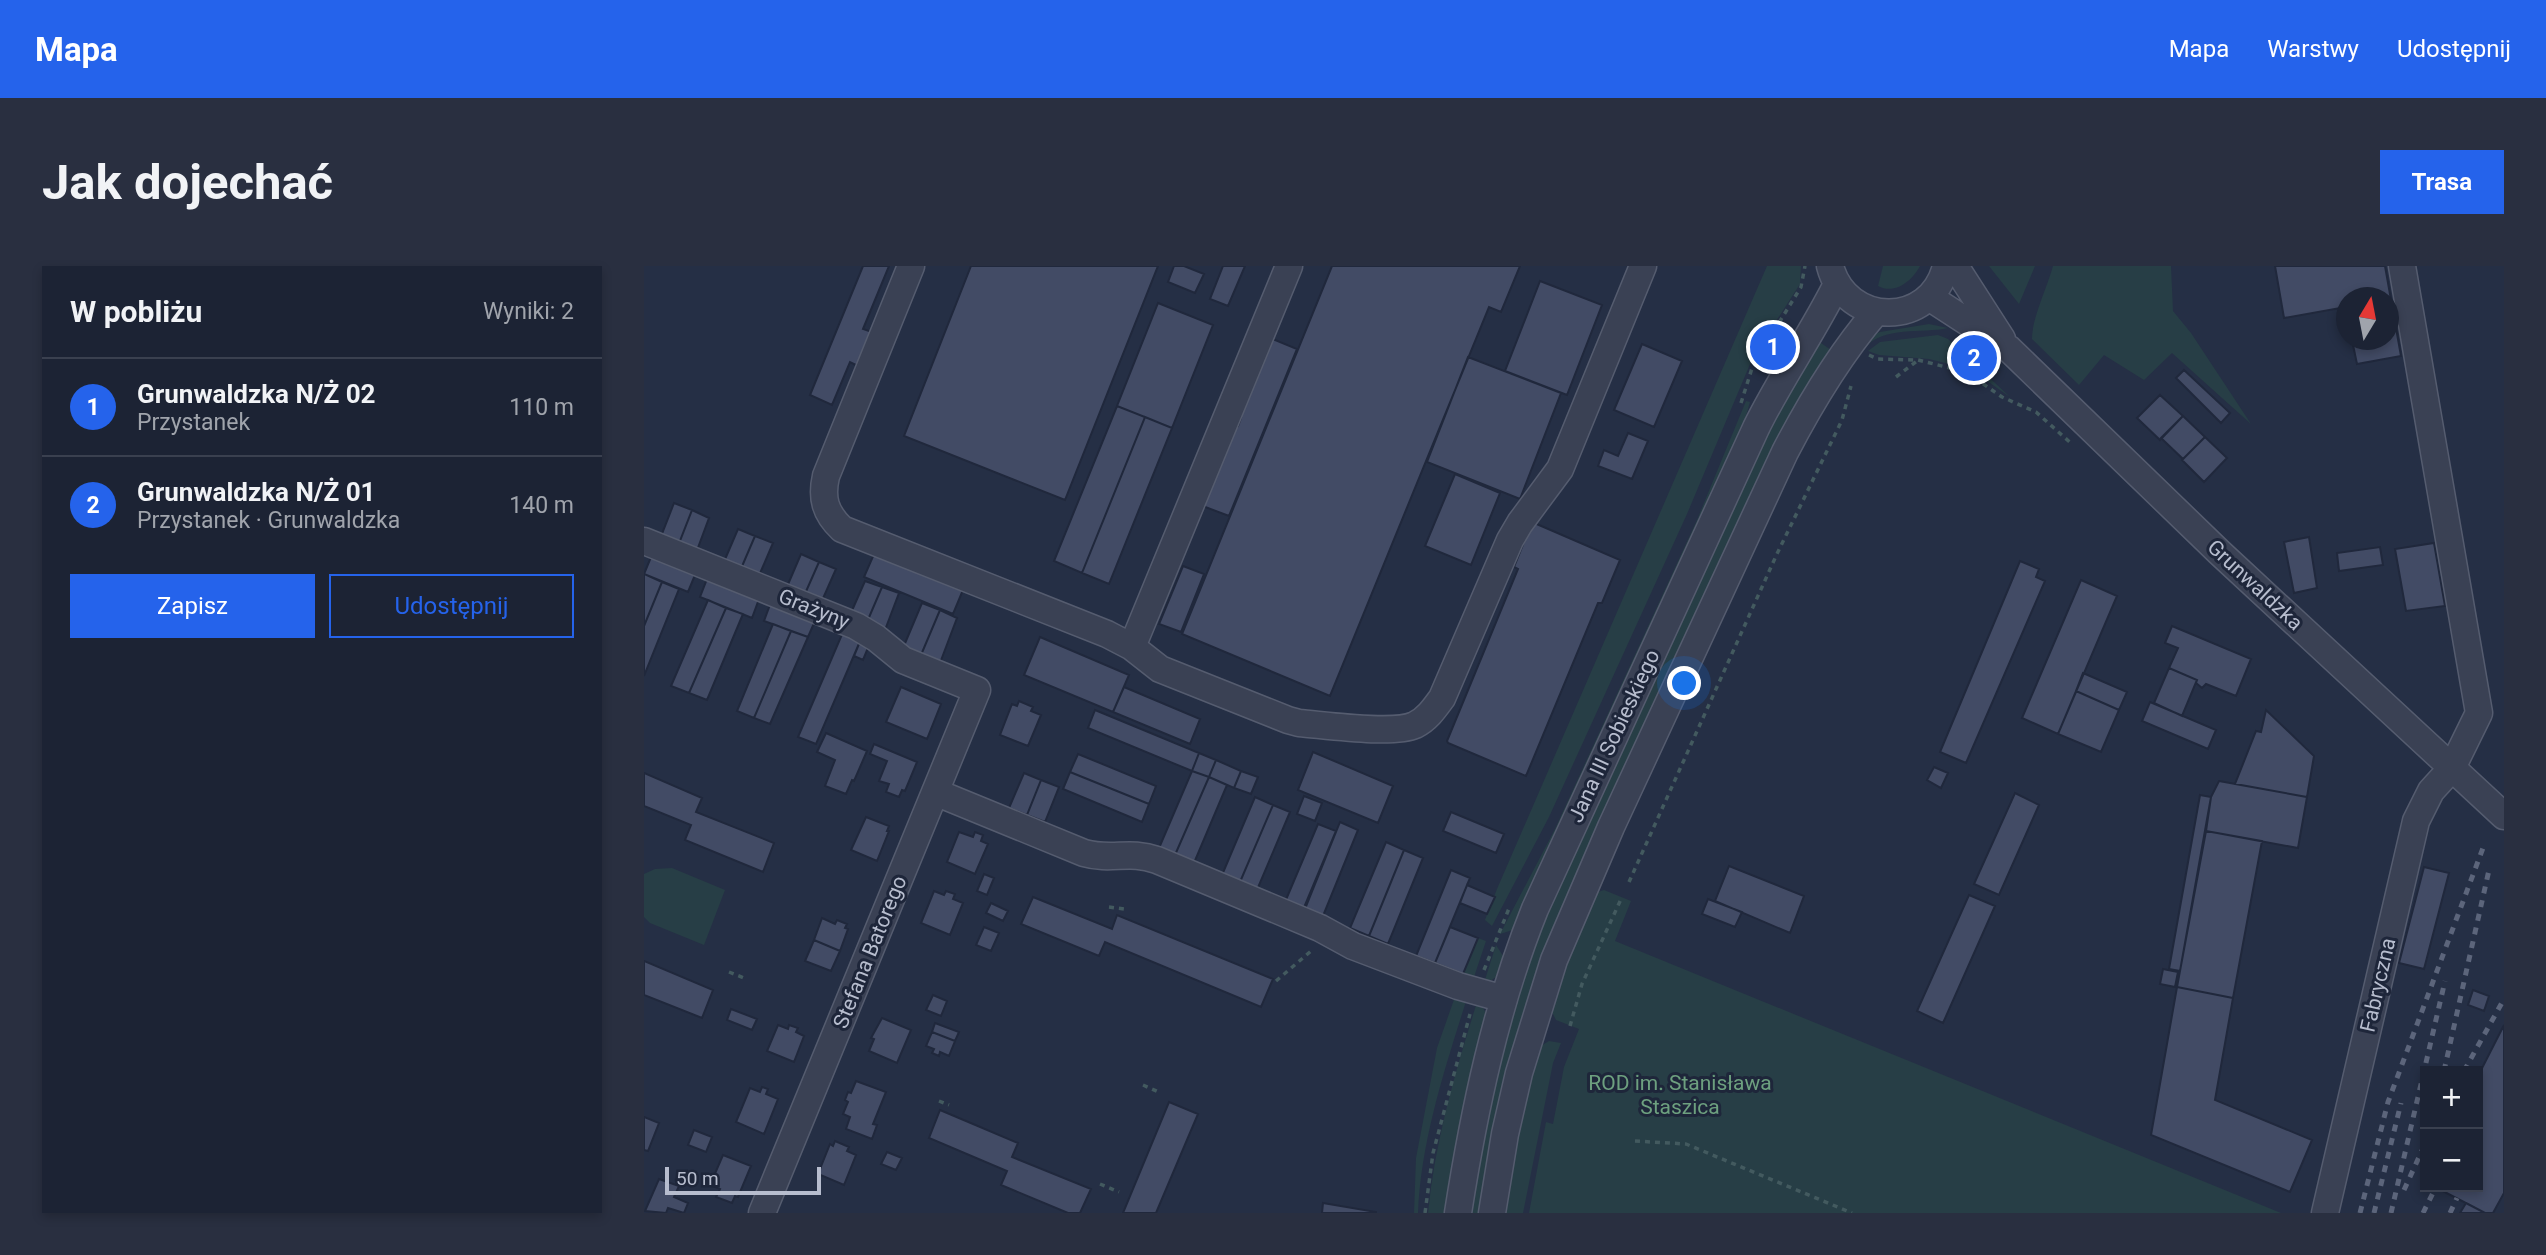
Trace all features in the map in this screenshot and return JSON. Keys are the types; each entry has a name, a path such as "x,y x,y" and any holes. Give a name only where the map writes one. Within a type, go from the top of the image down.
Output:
{"street":[{"path":"911,266 826,476 823,493 828,514 842,529 1076,621 1132,647 1160,669 1299,723 1400,729 1425,718 1448,687 1510,540 1560,469 1643,266"},
{"path":"1132,647 1289,266"},
{"path":"1833,275 1847,297 1860,307 1875,312 1895,313 1913,308 1929,297 1939,284 1945,266"},
{"name":"Grunwaldzka","path":"1955,266 2009,349"},
{"name":"Fabryczna","path":"2325,1213 2416,821 2431,791 2452,768 2479,713 2402,266"},
{"name":"Jana III Sobieskiego","path":"1458,1213 1482,1080 1504,999 1535,909 1755,428 1778,385 1819,320 1833,275"},
{"name":"Grunwaldzka","path":"1929,297 2009,349 2219,552 2504,816"},
{"name":"Jana III Sobieskiego","path":"1492,1213 1505,1134 1519,1073 1554,960 1611,827 1785,452 1843,351 1875,312"},
{"name":"Grażyny","path":"644,541 856,626 903,660 977,690"},
{"name":"Stefana Batorego","path":"762,1213 977,690"},
{"path":"935,792 1084,853 1098,857 1131,854 1148,856 1331,934 1353,946 1458,986 1504,999"}],"path":[{"path":"1742,399 1753,365 1801,287 1805,266"},
{"path":"1867,354 1878,359 1919,360 1970,373 2002,397 2034,410 2065,440"},
{"path":"1896,377 1919,360"},
{"path":"1629,882 1776,556 1842,420 1852,384"},
{"path":"1570,1026 1582,984 1622,897"},
{"path":"1109,907 1124,909"},
{"path":"1483,972 1497,932"},
{"path":"1276,981 1331,934"},
{"path":"729,972 744,978"},
{"path":"1425,1213 1428,1177 1437,1134 1472,1008"},
{"path":"1143,1085 1161,1093"},
{"path":"939,1101 949,1105"},
{"path":"1636,1141 1686,1144 1852,1213"},
{"path":"1100,1184 1119,1192"}],"green space":[{"path":"1767,266 1801,266 1800,284 1753,357 1687,514 1549,817 1492,926 1485,920 1497,889"},
{"path":"1883,266 1920,266 1908,281 1891,289 1878,286"},
{"path":"1989,266 2035,266 2019,304"},
{"path":"2053,266 2171,266 2173,311 2191,333 2251,424 2172,353 2144,380 2104,355 2079,385 2032,339 2037,312"},
{"path":"1929,324 1948,328 1892,333 1872,341 1864,349 1860,346 1869,337 1880,332"},
{"path":"1938,335 1948,339 2010,397 1970,369 1929,359 1879,355 1868,351 1880,342"},
{"path":"1818,341 1831,350 1650,718 1480,1213 1469,1213 1513,1007 1550,902 1760,443"},
{"path":"1746,401 1750,402 1743,426 1516,929 1500,934 1555,829 1697,520"},
{"path":"672,868 725,890 704,945 650,923 644,917 644,874 655,869"},
{"name":"ROD im. Stanisława Staszica","path":"1604,890 1631,901 1615,941 2281,1213 1529,1213 1546,1122 1553,1124 1564,1067 1579,1029 1556,1020 1550,1008 1595,893"},
{"path":"1478,938 1486,941 1472,983 1460,981"},
{"path":"1496,945 1505,959 1499,975 1483,986"},
{"path":"1457,991 1468,995 1429,1130 1418,1213 1414,1213 1416,1158 1437,1048"},
{"path":"1478,999 1487,1015 1447,1213 1428,1213 1441,1132"},
{"path":"1549,1041 1561,1043 1553,1063 1523,1213 1503,1213 1511,1162 1539,1047"}],"building":[{"path":"863,266 889,266 863,329 872,332 858,366 850,362 832,405 810,395"},
{"path":"971,266 1158,266 1065,500 904,436"},
{"path":"1174,266 1184,266 1204,274 1195,293 1168,282"},
{"path":"1223,266 1245,266 1228,306 1210,299"},
{"path":"1332,266 1520,266 1501,312 1489,307 1330,696 1182,634"},
{"path":"2275,266 2385,266 2389,287 2336,287 2336,309 2284,318"},
{"path":"1540,281 1602,305 1567,395 1505,371"},
{"path":"1158,303 1213,325 1172,428 1117,406"},
{"path":"1270,338 1297,349 1229,516 1200,505 1233,424 1238,426 1241,418 1238,417"},
{"path":"1642,344 1682,361 1654,427 1614,410"},
{"path":"2399,345 2401,356 2357,364 2354,350 2399,350"},
{"path":"1468,357 1561,393 1520,499 1427,462"},
{"path":"2184,370 2230,413 2221,423 2176,378"},
{"path":"2160,395 2183,416 2160,440 2137,418"},
{"path":"1117,406 1145,417 1082,573 1054,561"},
{"path":"2183,416 2205,437 2183,459 2161,438"},
{"path":"1145,417 1172,428 1109,584 1082,573"},
{"path":"1628,433 1648,441 1632,479 1598,466 1604,450 1618,456"},
{"path":"2205,437 2227,458 2204,482 2182,460"},
{"path":"1455,474 1500,493 1471,565 1425,546"},
{"path":"674,503 692,510 678,546 660,539"},
{"path":"692,510 709,518 696,553 678,546"},
{"path":"1532,522 1620,560 1602,603 1598,603 1526,776 1447,741 1518,569 1514,567"},
{"path":"738,529 755,536 740,571 723,564"},
{"path":"755,536 773,543 758,578 740,571"},
{"path":"2309,537 2317,588 2294,593 2284,542"},
{"path":"2434,543 2445,606 2406,611 2395,549"},
{"path":"2380,547 2383,565 2339,571 2337,553"},
{"path":"801,554 819,562 804,596 786,589"},
{"path":"874,554 963,590 953,614 864,577"},
{"path":"651,557 695,575 688,592 644,574"},
{"path":"2020,561 2039,569 2036,577 2045,581 1966,763 1940,752"},
{"path":"819,562 836,569 821,603 804,596"},
{"path":"1183,566 1204,574 1181,632 1159,624"},
{"path":"644,574 662,582 644,626"},
{"path":"707,579 759,599 752,618 700,597"},
{"path":"2081,580 2117,596 2058,734 2022,718"},
{"path":"865,581 882,587 867,622 850,615"},
{"path":"662,582 679,589 644,676 644,626"},
{"path":"882,587 899,593 885,630 867,622"},
{"path":"708,600 726,608 689,693 671,686"},
{"path":"771,602 815,621 808,637 764,621"},
{"path":"922,603 940,610 921,655 903,648"},
{"path":"726,608 743,614 707,700 689,693"},
{"path":"940,610 957,618 940,663 921,655"},
{"path":"773,624 791,631 754,718 737,711"},
{"path":"2172,626 2251,659 2236,696 2206,684 2202,688 2196,683 2197,680 2169,668 2178,648 2165,643"},
{"path":"791,631 808,637 770,724 754,718"},
{"path":"843,632 861,639 816,744 798,737"},
{"path":"1040,637 1129,675 1113,712 1024,675"},
{"path":"861,639 870,643 863,660 854,656"},
{"path":"2169,668 2197,680 2182,716 2154,703"},
{"path":"2083,673 2127,692 2119,710 2076,691"},
{"path":"901,687 941,704 927,739 886,722"},
{"path":"1124,687 1200,719 1190,744 1113,712"},
{"path":"2076,691 2119,710 2101,752 2058,734"},
{"path":"1019,701 1033,707 1031,711 1041,715 1028,746 1000,735 1012,704 1017,706"},
{"path":"2150,702 2216,730 2208,749 2142,721"},
{"path":"1095,710 1199,753 1192,771 1088,728"},
{"path":"2266,710 2314,756 2307,797 2235,784 2256,731 2261,732"},
{"path":"826,733 867,751 846,794 825,786 835,760 817,752"},
{"path":"874,744 917,762 905,791 902,790 899,797 886,792 889,784 879,781 887,761 870,754"},
{"path":"1313,752 1393,786 1378,823 1298,790"},
{"path":"1199,753 1216,760 1209,777 1192,771"},
{"path":"1078,754 1156,786 1149,804 1070,772"},
{"path":"1216,760 1241,771 1234,788 1209,777"},
{"path":"1934,767 1948,773 1941,788 1927,780"},
{"path":"1192,771 1209,777 1175,855 1159,848"},
{"path":"1241,771 1258,777 1251,794 1234,788"},
{"path":"1070,772 1149,804 1142,822 1063,789"},
{"path":"644,773 702,798 696,812 774,843 763,872 685,840 691,825 644,806"},
{"path":"1024,773 1041,780 1027,815 1009,808"},
{"path":"1209,777 1227,785 1194,863 1175,855"},
{"path":"1041,780 1059,787 1045,822 1027,815"},
{"path":"2219,781 2307,797 2298,848 2206,831 2211,797"},
{"path":"2015,793 2039,805 1999,895 1974,884"},
{"path":"2200,795 2211,797 2180,971 2169,969"},
{"path":"1304,796 1322,803 1315,821 1297,814"},
{"path":"1255,797 1273,805 1240,882 1222,875"},
{"path":"1273,805 1290,812 1257,890 1240,882"},
{"path":"1451,812 1504,834 1496,853 1443,831"},
{"path":"866,817 889,826 877,861 851,850"},
{"path":"1340,822 1358,830 1323,916 1305,909"},
{"path":"1318,824 1336,831 1303,910 1285,902"},
{"path":"2206,831 2262,841 2233,998 2177,987"},
{"path":"959,832 973,837 975,832 983,835 981,841 988,844 975,874 947,862"},
{"path":"1386,842 1404,850 1369,936 1350,928"},
{"path":"1404,850 1423,858 1388,944 1369,936"},
{"path":"1729,866 1804,896 1790,933 1715,901"},
{"path":"2424,867 2449,873 2424,969 2399,963"},
{"path":"1451,870 1470,878 1435,963 1416,956"},
{"path":"984,874 994,878 987,895 977,891"},
{"path":"1467,885 1495,897 1487,914 1460,903"},
{"path":"934,891 944,895 946,891 955,894 953,899 963,903 950,935 921,923"},
{"path":"1969,895 1995,906 1943,1023 1917,1011"},
{"path":"1033,897 1112,929 1117,915 1273,979 1261,1007 1105,942 1099,956 1021,924"},
{"path":"1708,899 1742,912 1735,927 1702,914"},
{"path":"991,903 1008,911 1003,921 986,913"},
{"path":"822,918 835,924 837,920 847,924 845,928 848,929 840,951 814,940"},
{"path":"984,927 999,933 991,951 976,945"},
{"path":"1450,927 1478,938 1463,974 1435,963"},
{"path":"814,940 840,951 831,971 805,961"},
{"path":"644,961 713,990 702,1018 644,995"},
{"path":"2163,969 2178,972 2175,987 2160,984"},
{"path":"2177,987 2233,998 2215,1100 2312,1140 2290,1192 2151,1135"},
{"path":"2473,990 2489,996 2484,1011 2468,1005"},
{"path":"933,995 947,1001 941,1016 926,1010"},
{"path":"731,1009 757,1019 752,1030 727,1020"},
{"path":"882,1018 911,1030 897,1063 869,1051 874,1039 871,1038"},
{"path":"935,1023 959,1032 955,1041 932,1032"},
{"path":"778,1025 788,1029 789,1025 798,1028 796,1032 804,1036 794,1062 767,1051"},
{"path":"2504,1025 2504,1193 2493,1213 2485,1213 2445,1192 2483,1192 2483,1066"},
{"path":"932,1032 955,1041 949,1056 940,1052 939,1056 932,1053 934,1049 926,1046"},
{"path":"856,1081 886,1092 873,1124 877,1125 872,1139 846,1129 850,1117 843,1114 848,1102 845,1100"},
{"path":"762,1087 768,1089 766,1094 778,1099 764,1134 736,1122 750,1088 760,1092"},
{"path":"1169,1102 1198,1114 1156,1213 1123,1213"},
{"path":"940,1110 1018,1143 1012,1157 1091,1189 1080,1213 1068,1213 1001,1185 1007,1171 929,1138"},
{"path":"644,1117 659,1123 648,1151 644,1150"},
{"path":"694,1130 712,1137 706,1152 688,1145"},
{"path":"835,1141 849,1147 847,1151 856,1155 844,1185 818,1174 830,1144 833,1146"},
{"path":"887,1152 902,1158 896,1170 881,1164"},
{"path":"723,1155 751,1166 738,1197 735,1196 732,1203 716,1197 720,1189 710,1185"},
{"path":"659,1179 679,1186 674,1197 688,1203 684,1213 668,1208 666,1213 645,1211"},
{"path":"1323,1203 1376,1212 1376,1213 1322,1213"},
{"path":"2466,1203 2485,1213 2460,1213"}],"railway":[{"path":"2360,1213 2388,1102 2483,848"},
{"path":"2445,1066 2489,870"},
{"path":"2391,1213 2445,981"},
{"path":"2467,1066 2504,999"},
{"path":"2374,1213 2401,1103"},
{"path":"2404,1190 2420,1155"},
{"path":"2423,1213 2434,1192"},
{"path":"2450,1213 2457,1198"}],"place":[{"name":"Grunwaldzka N/Ż 02","path":"1773,347"},
{"name":"Grunwaldzka N/Ż 01","path":"1974,358"}]}
